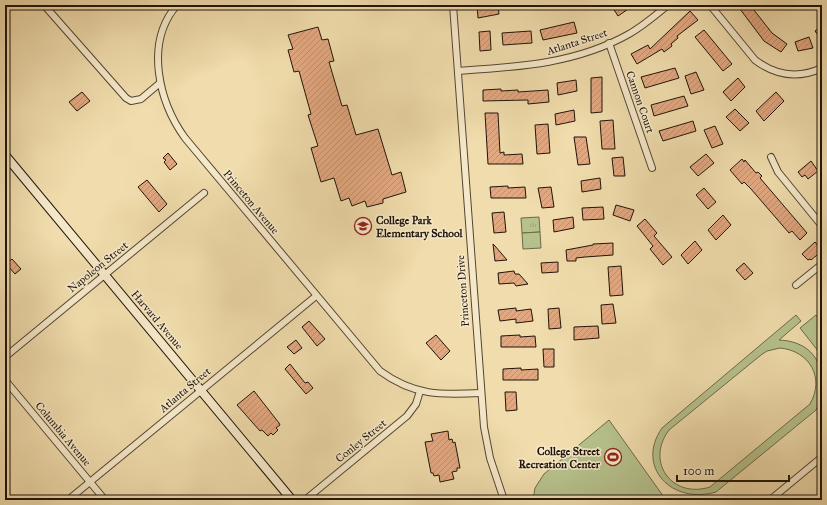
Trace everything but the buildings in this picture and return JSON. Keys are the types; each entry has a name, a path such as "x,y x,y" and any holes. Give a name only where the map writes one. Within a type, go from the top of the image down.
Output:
{"street":[{"path":"44,5 126,98 131,101 141,100 160,83"},
{"name":"Princeton Avenue","path":"177,5 167,20 160,43 160,83 169,112 185,138 316,296 380,370 398,383 420,391 447,395 481,393"},
{"name":"Princeton Drive","path":"453,5 484,427 490,458 504,500"},
{"name":"Atlanta Street","path":"458,71 535,65 570,57 609,43 634,30 668,5"},
{"path":"710,5 755,60 764,67 773,71 792,75 810,74 822,68"},
{"name":"Cannon Court","path":"609,43 652,168"},
{"name":"Harvard Avenue","path":"5,154 292,500"},
{"path":"771,158 778,172 822,226"},
{"name":"Napoleon Street","path":"5,357 204,193"},
{"path":"796,285 822,264"},
{"name":"Atlanta Street","path":"68,500 316,296"},
{"name":"Columbia Avenue","path":"5,380 105,500"},
{"name":"Conley Street","path":"305,500 407,416 416,404 420,391"},
{"path":"770,500 822,456"}],"green space":[{"path":"539,217 540,232 522,233 521,218"},
{"path":"540,232 541,248 523,249 522,233"},
{"path":"796,315 801,321 779,340 797,343 804,347 815,358 819,365 822,390 816,410 716,492 700,495 685,493 672,488 662,480 656,469 653,456 655,442 662,428","holes":["780,348 791,350 807,360 812,367 816,385 810,404 710,487 696,489 684,488 674,483 666,475 661,465 660,454 662,442 669,430 767,351"]},
{"path":"816,315 822,323 822,356 800,328"},
{"path":"609,420 666,500 533,500 535,488 544,474"}],"place":[{"name":"College Park Elementary School","path":"363,226"},
{"name":"College Street Recreation Center","path":"613,457"}]}
